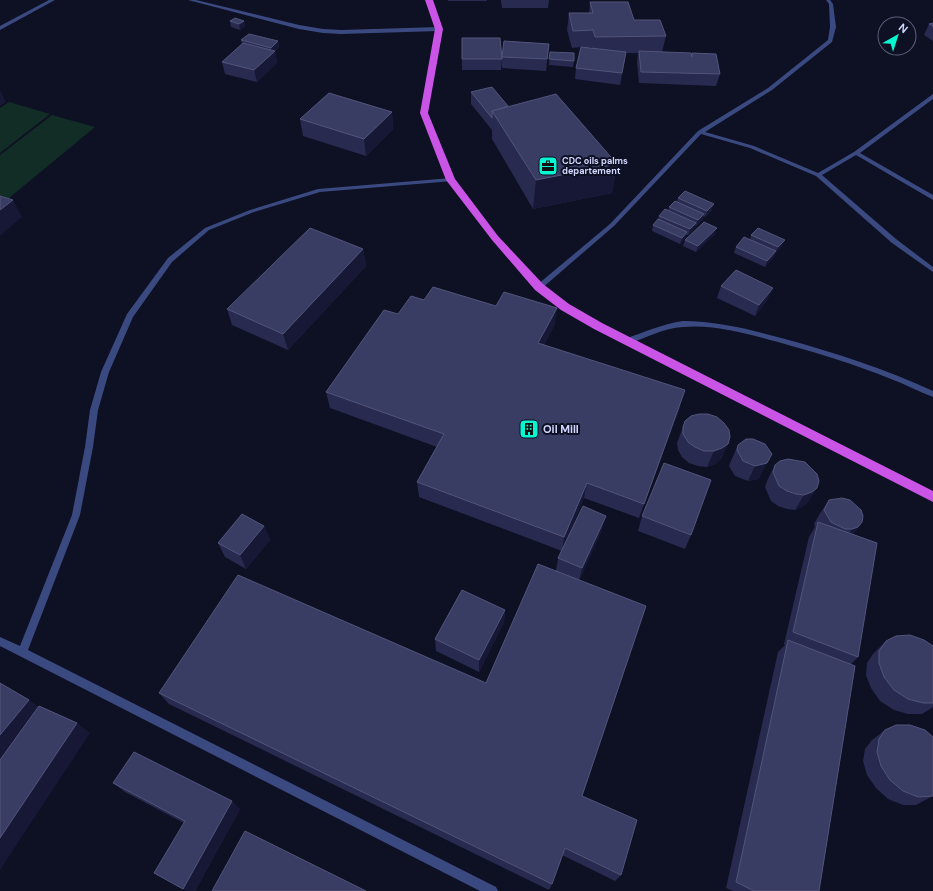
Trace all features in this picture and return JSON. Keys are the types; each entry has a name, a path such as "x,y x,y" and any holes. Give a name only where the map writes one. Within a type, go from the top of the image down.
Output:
{"highway":[{"path":"430,0 439,29 424,113 452,180 495,238 539,288 565,307 598,326 933,497"}],"street":[{"path":"0,28 53,0"},
{"path":"190,0 299,27 323,31 341,32 439,29"},
{"path":"539,288 612,225 700,132 770,89 830,41 833,27 831,4 828,0"},
{"path":"818,175 856,154 933,96"},
{"path":"700,132 752,147 818,175 894,241 933,270"},
{"path":"856,154 933,198"},
{"path":"22,653 76,515 89,447 94,410 106,372 130,316 170,260 207,229 252,211 320,190 452,180"},
{"path":"628,341 681,324 722,326 795,344 844,359 933,393"},
{"path":"0,641 492,891"}],"green space":[{"path":"9,102 50,114 0,153 0,108"},
{"path":"52,115 95,127 3,203 0,202 0,155"}],"building":[{"path":"590,2 628,2 634,20 660,20 666,36 595,37 593,30 573,31 569,13 593,13"},
{"path":"235,18 244,21 239,24 230,21"},
{"path":"249,34 278,41 271,48 241,40"},
{"path":"462,38 500,38 502,59 462,59"},
{"path":"504,41 549,44 547,59 502,57"},
{"path":"243,43 275,51 254,70 222,62"},
{"path":"581,47 626,52 622,73 576,68"},
{"path":"639,51 691,53 692,57 692,53 716,54 720,74 641,72"},
{"path":"550,52 574,53 574,61 549,59"},
{"path":"492,87 508,106 492,111 492,118 471,92"},
{"path":"329,93 392,112 364,139 300,119"},
{"path":"556,94 617,164 536,180 492,111"},
{"path":"685,191 714,204 707,211 678,198"},
{"path":"0,196 13,200 0,210"},
{"path":"675,201 704,214 698,220 669,207"},
{"path":"665,209 696,223 690,229 659,216"},
{"path":"658,219 687,232 682,238 653,225"},
{"path":"704,222 717,228 698,246 685,240"},
{"path":"310,228 363,249 283,334 227,309"},
{"path":"758,228 785,240 778,247 751,235"},
{"path":"744,237 776,251 767,261 736,247"},
{"path":"736,270 773,288 759,305 721,286"},
{"name":"Oil Mill","path":"433,287 496,306 504,292 557,308 538,343 685,390 644,504 587,483 564,537 417,482 444,434 326,392 384,310 398,314 411,296 424,300"},
{"path":"708,414 717,417 724,423 729,430 730,437 728,444 714,451 704,451 688,442 683,434 685,421 691,416"},
{"path":"746,439 753,439 765,444 772,454 767,463 755,466 743,461 737,450 738,445"},
{"path":"788,459 805,462 817,474 819,481 817,488 804,495 787,491 779,486 773,472 775,465 780,461"},
{"path":"664,463 711,480 691,535 642,516"},
{"path":"842,498 850,500 861,510 863,516 862,522 858,527 845,529 831,522 824,510 829,500"},
{"path":"583,506 606,516 582,568 558,558"},
{"path":"242,514 264,526 240,555 218,543"},
{"path":"818,522 877,543 858,657 793,632"},
{"path":"538,564 646,606 582,796 637,820 621,875 565,848 552,884 159,693 238,575 486,683"},
{"path":"462,590 505,610 479,660 435,639"},
{"path":"910,635 924,640 933,646 933,703 923,703 908,699 894,690 884,677 879,663 879,651 886,641 896,636"},
{"path":"788,640 855,666 819,891 754,891 736,882"},
{"path":"0,683 29,700 0,735"},
{"path":"39,706 77,723 0,838 0,760"},
{"path":"896,725 910,725 925,730 933,737 933,796 918,797 903,791 890,780 881,766 877,752 879,739 885,730"},
{"path":"134,752 232,801 183,889 154,873 185,821 113,783"},
{"path":"245,831 366,891 212,891"}],"place":[{"name":"CDC oils palms departement","path":"548,166"},
{"name":"Oil Mill","path":"529,429"}]}
